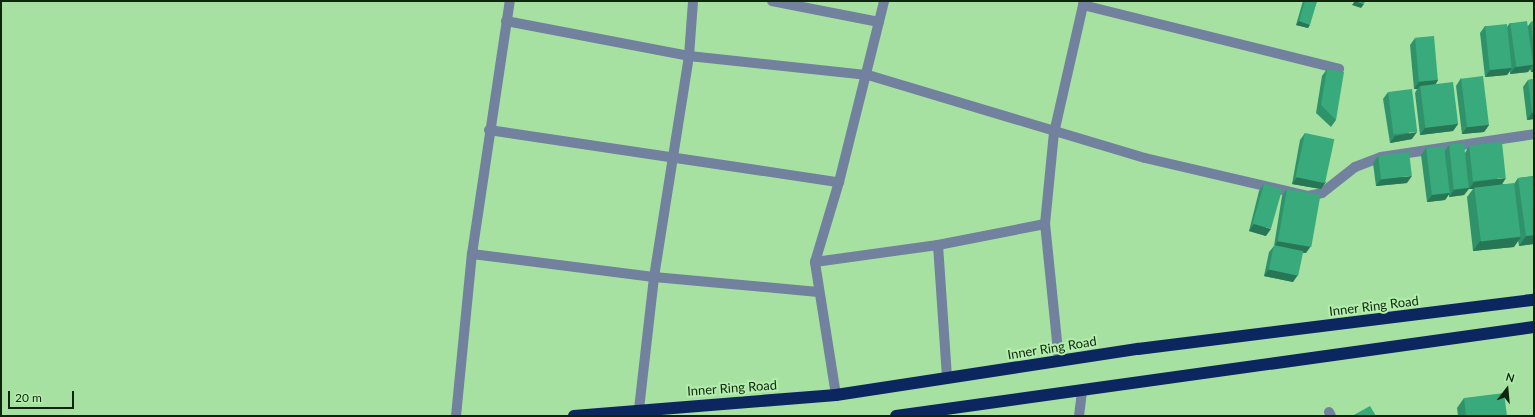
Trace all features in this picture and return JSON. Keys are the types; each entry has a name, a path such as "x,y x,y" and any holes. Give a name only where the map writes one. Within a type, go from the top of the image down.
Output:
{"highway":[{"name":"Inner Ring Road","path":"574,416 639,409 836,395 1059,361 1534,300"},
{"path":"896,416 922,414 1082,392 1143,380 1534,327"}],"street":[{"path":"456,416 472,254 489,130 510,1"},
{"path":"639,409 654,277 689,56 693,1"},
{"path":"772,1 879,22"},
{"path":"836,395 818,292 815,262 839,182 868,74 884,1"},
{"path":"1059,361 1045,224 1054,133 1083,3 1339,69"},
{"path":"506,21 689,56 868,74 1054,133 1145,158 1308,196 1336,186 1355,167 1381,157 1534,134"},
{"path":"489,130 839,182"},
{"path":"815,262 938,245 1045,224"},
{"path":"938,245 947,378"},
{"path":"472,254 654,277 818,292"},
{"path":"1079,416 1082,392"}],"building":[{"path":"1305,1 1317,1 1310,25 1299,21"},
{"path":"1355,1 1365,1 1364,4"},
{"path":"1527,21 1533,65 1516,67 1510,23"},
{"path":"1534,21 1534,50 1531,22"},
{"path":"1507,24 1512,68 1490,70 1485,26"},
{"path":"1434,36 1438,80 1419,81 1415,38"},
{"path":"1327,69 1344,72 1336,120 1321,105"},
{"path":"1483,76 1489,125 1467,127 1461,79"},
{"path":"1534,79 1534,112 1532,113 1528,80"},
{"path":"1453,82 1458,124 1425,128 1420,86"},
{"path":"1412,89 1417,132 1393,135 1388,92"},
{"path":"1305,133 1334,139 1325,183 1296,177"},
{"path":"1502,142 1506,178 1473,181 1469,145"},
{"path":"1464,143 1469,188 1454,189 1449,145"},
{"path":"1444,146 1450,193 1432,195 1426,148"},
{"path":"1409,152 1412,176 1381,180 1378,156"},
{"path":"1534,176 1534,235 1526,236 1518,178"},
{"path":"1514,183 1521,237 1481,241 1474,188"},
{"path":"1264,184 1282,189 1271,229 1253,223"},
{"path":"1287,189 1320,195 1311,247 1278,241"},
{"path":"1274,245 1303,251 1298,276 1269,269"},
{"path":"1504,393 1507,416 1466,416 1464,398"},
{"path":"1370,406 1376,416 1352,416"}]}
